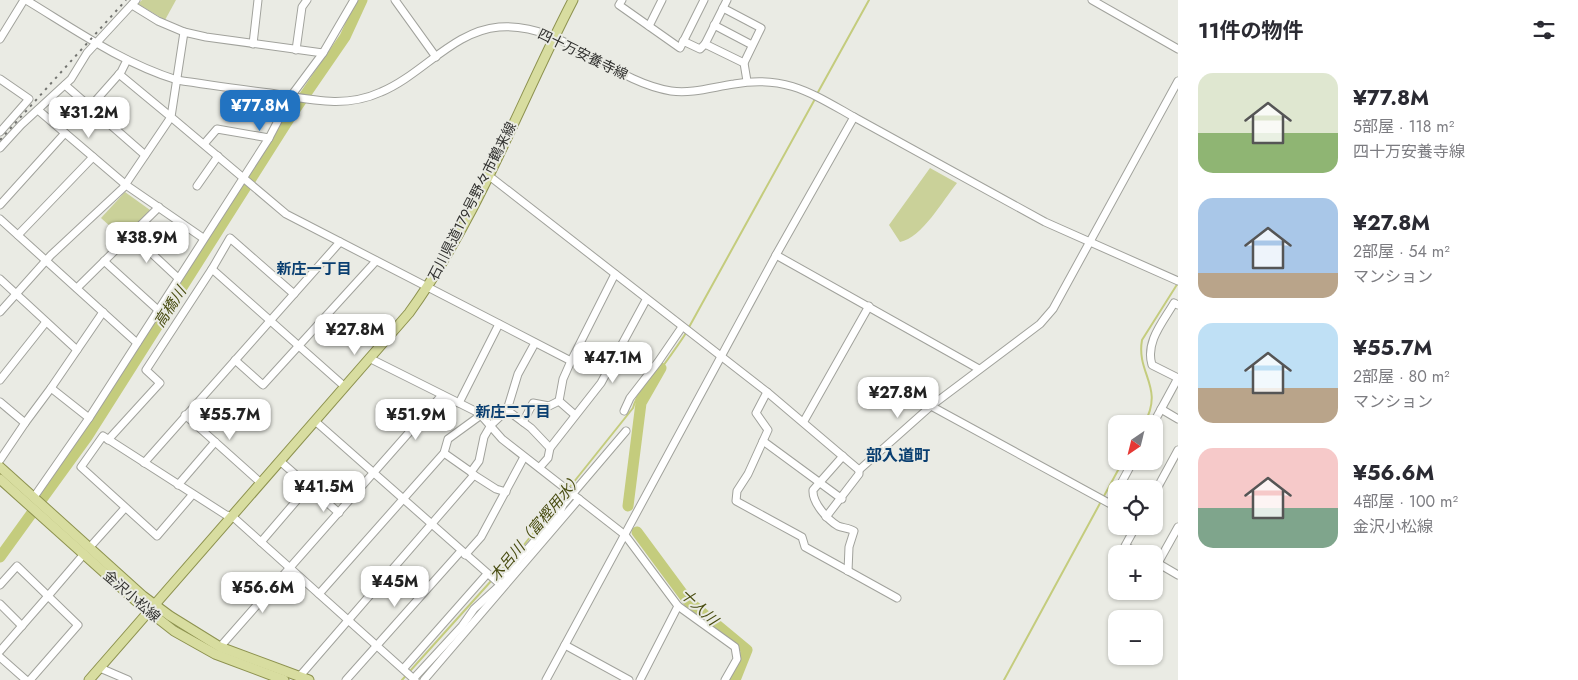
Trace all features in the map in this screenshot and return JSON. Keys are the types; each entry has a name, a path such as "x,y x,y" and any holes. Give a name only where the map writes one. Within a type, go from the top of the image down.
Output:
{"main road":[{"name":"石川県道179号野々市鶴来線","path":"89,680 409,313 439,270 488,175 573,0"},
{"path":"0,467 33,500"},
{"path":"0,479 33,500"},
{"name":"金沢小松線","path":"33,500 174,631 215,654 284,680"},
{"name":"金沢小松線","path":"151,609 220,647 309,680"}],"street":[{"path":"0,39 25,0"},
{"name":"四十万安養寺線","path":"25,0 139,67 176,80 312,101 349,102 374,95 395,86 468,37 497,27 516,26 536,30 554,37 629,76 670,91 689,92 747,81 764,80 784,83 812,94 1045,222 1177,281"},
{"path":"254,44 258,0"},
{"path":"296,50 302,7 307,0"},
{"path":"33,500 89,418 203,238 244,178 354,0"},
{"path":"394,0 436,57"},
{"path":"622,0 619,5 680,48 704,0"},
{"path":"649,26 662,0"},
{"path":"683,41 700,49 705,44 727,0"},
{"path":"1092,0 1178,49"},
{"path":"0,148 65,85 97,43 134,2 158,21 184,32 206,37 322,53"},
{"path":"723,8 761,28 744,63 747,81"},
{"path":"714,25 752,45"},
{"path":"0,312 47,260 126,185 171,117 184,32"},
{"path":"705,44 744,63"},
{"path":"90,108 119,74 126,60"},
{"path":"119,74 258,188 286,214 571,361"},
{"path":"0,79 29,99 0,132"},
{"path":"826,517 859,474 859,470 931,406 1040,324 1053,309 1178,82"},
{"path":"65,85 146,155"},
{"path":"38,110 126,185 203,238"},
{"path":"546,680 776,255 854,117"},
{"path":"204,144 217,129 269,138"},
{"path":"0,205 65,133"},
{"path":"197,186 218,156"},
{"path":"18,235 94,157"},
{"path":"488,175 646,300 722,356 804,421 859,470"},
{"path":"77,288 158,207"},
{"path":"0,219 137,343"},
{"path":"131,234 178,278"},
{"path":"108,440 160,383 146,370 230,238 294,294"},
{"path":"144,463 340,242"},
{"path":"776,255 979,369"},
{"path":"104,261 158,310"},
{"path":"235,360 263,385 376,261"},
{"path":"212,269 344,386"},
{"path":"559,401 563,379 615,274"},
{"path":"0,279 77,350"},
{"path":"540,467 548,458 550,448 602,384 646,300"},
{"path":"1158,415 1178,378 1152,365 1149,355 1153,337 1174,303 1178,304"},
{"path":"804,421 869,306"},
{"path":"0,460 103,312"},
{"path":"0,380 46,322"},
{"path":"459,403 499,324"},
{"path":"624,411 630,398 686,330"},
{"path":"299,677 431,526 472,474 479,461 484,438 490,425 507,410 518,374 535,343"},
{"path":"369,358 481,415 502,439 565,486 625,535 678,606 735,647 737,659 726,680"},
{"path":"51,388 89,418"},
{"path":"767,392 756,413 768,430 737,491 736,501 802,537 805,547 897,598"},
{"path":"220,647 442,395"},
{"path":"559,401 575,415"},
{"path":"523,422 533,403 549,406 559,401"},
{"path":"0,402 25,423"},
{"path":"931,406 1108,502"},
{"path":"1161,409 1178,419"},
{"path":"507,410 523,422 550,448"},
{"path":"185,415 261,482"},
{"path":"319,594 444,453 448,439 481,415"},
{"path":"315,421 431,526 496,581"},
{"path":"410,675 574,494 626,431"},
{"path":"193,494 156,536 81,467 103,436 226,515 232,516 410,675"},
{"path":"763,441 842,498"},
{"path":"178,485 215,442"},
{"path":"1162,480 1178,450"},
{"path":"444,453 472,474 496,489 506,492"},
{"path":"843,456 812,490 812,495 826,517 840,527 854,531 850,546 848,571"},
{"path":"346,680 376,645 463,553 481,537 524,457"},
{"path":"280,461 339,513"},
{"path":"261,542 309,486"},
{"path":"0,651 125,508"},
{"path":"1163,551 1178,527"},
{"path":"0,585 17,566 78,625 28,680 0,658"},
{"path":"1163,566 1178,574"},
{"path":"410,675 462,626 496,581"},
{"path":"424,680 496,581"},
{"path":"0,604 22,626"},
{"path":"640,680 678,606"},
{"path":"565,646 630,680"},
{"path":"100,668 128,680"}],"green space":[{"path":"142,0 176,0 165,20 138,4"},
{"path":"930,168 957,183 924,226 908,239 900,242 889,225"},
{"path":"125,192 150,210 123,238 101,218"}],"waterway":[{"name":"高橋川","path":"0,557 87,437 292,114 345,37 362,0"},
{"path":"817,94 869,0"},
{"path":"688,329 815,99"},
{"path":"1148,415 1152,400 1141,352 1142,340 1178,283"},
{"name":"木呂川（富樫用水）","path":"569,488 633,408 642,390 663,366 686,333"},
{"name":"十人川","path":"628,506 641,403 661,368"},
{"path":"1004,680 1118,470"},
{"name":"木呂川（富樫用水）","path":"496,576 523,546 566,492"},
{"name":"十人川","path":"637,532 688,601 747,650 735,680"},
{"name":"木呂川（富樫用水）","path":"402,680 492,580"}],"railway":[{"path":"0,140 126,0"}],"district":[{"name":"新庄一丁目","path":"314,269"},
{"name":"新庄二丁目","path":"513,412"},
{"name":"部入道町","path":"898,455"}]}
